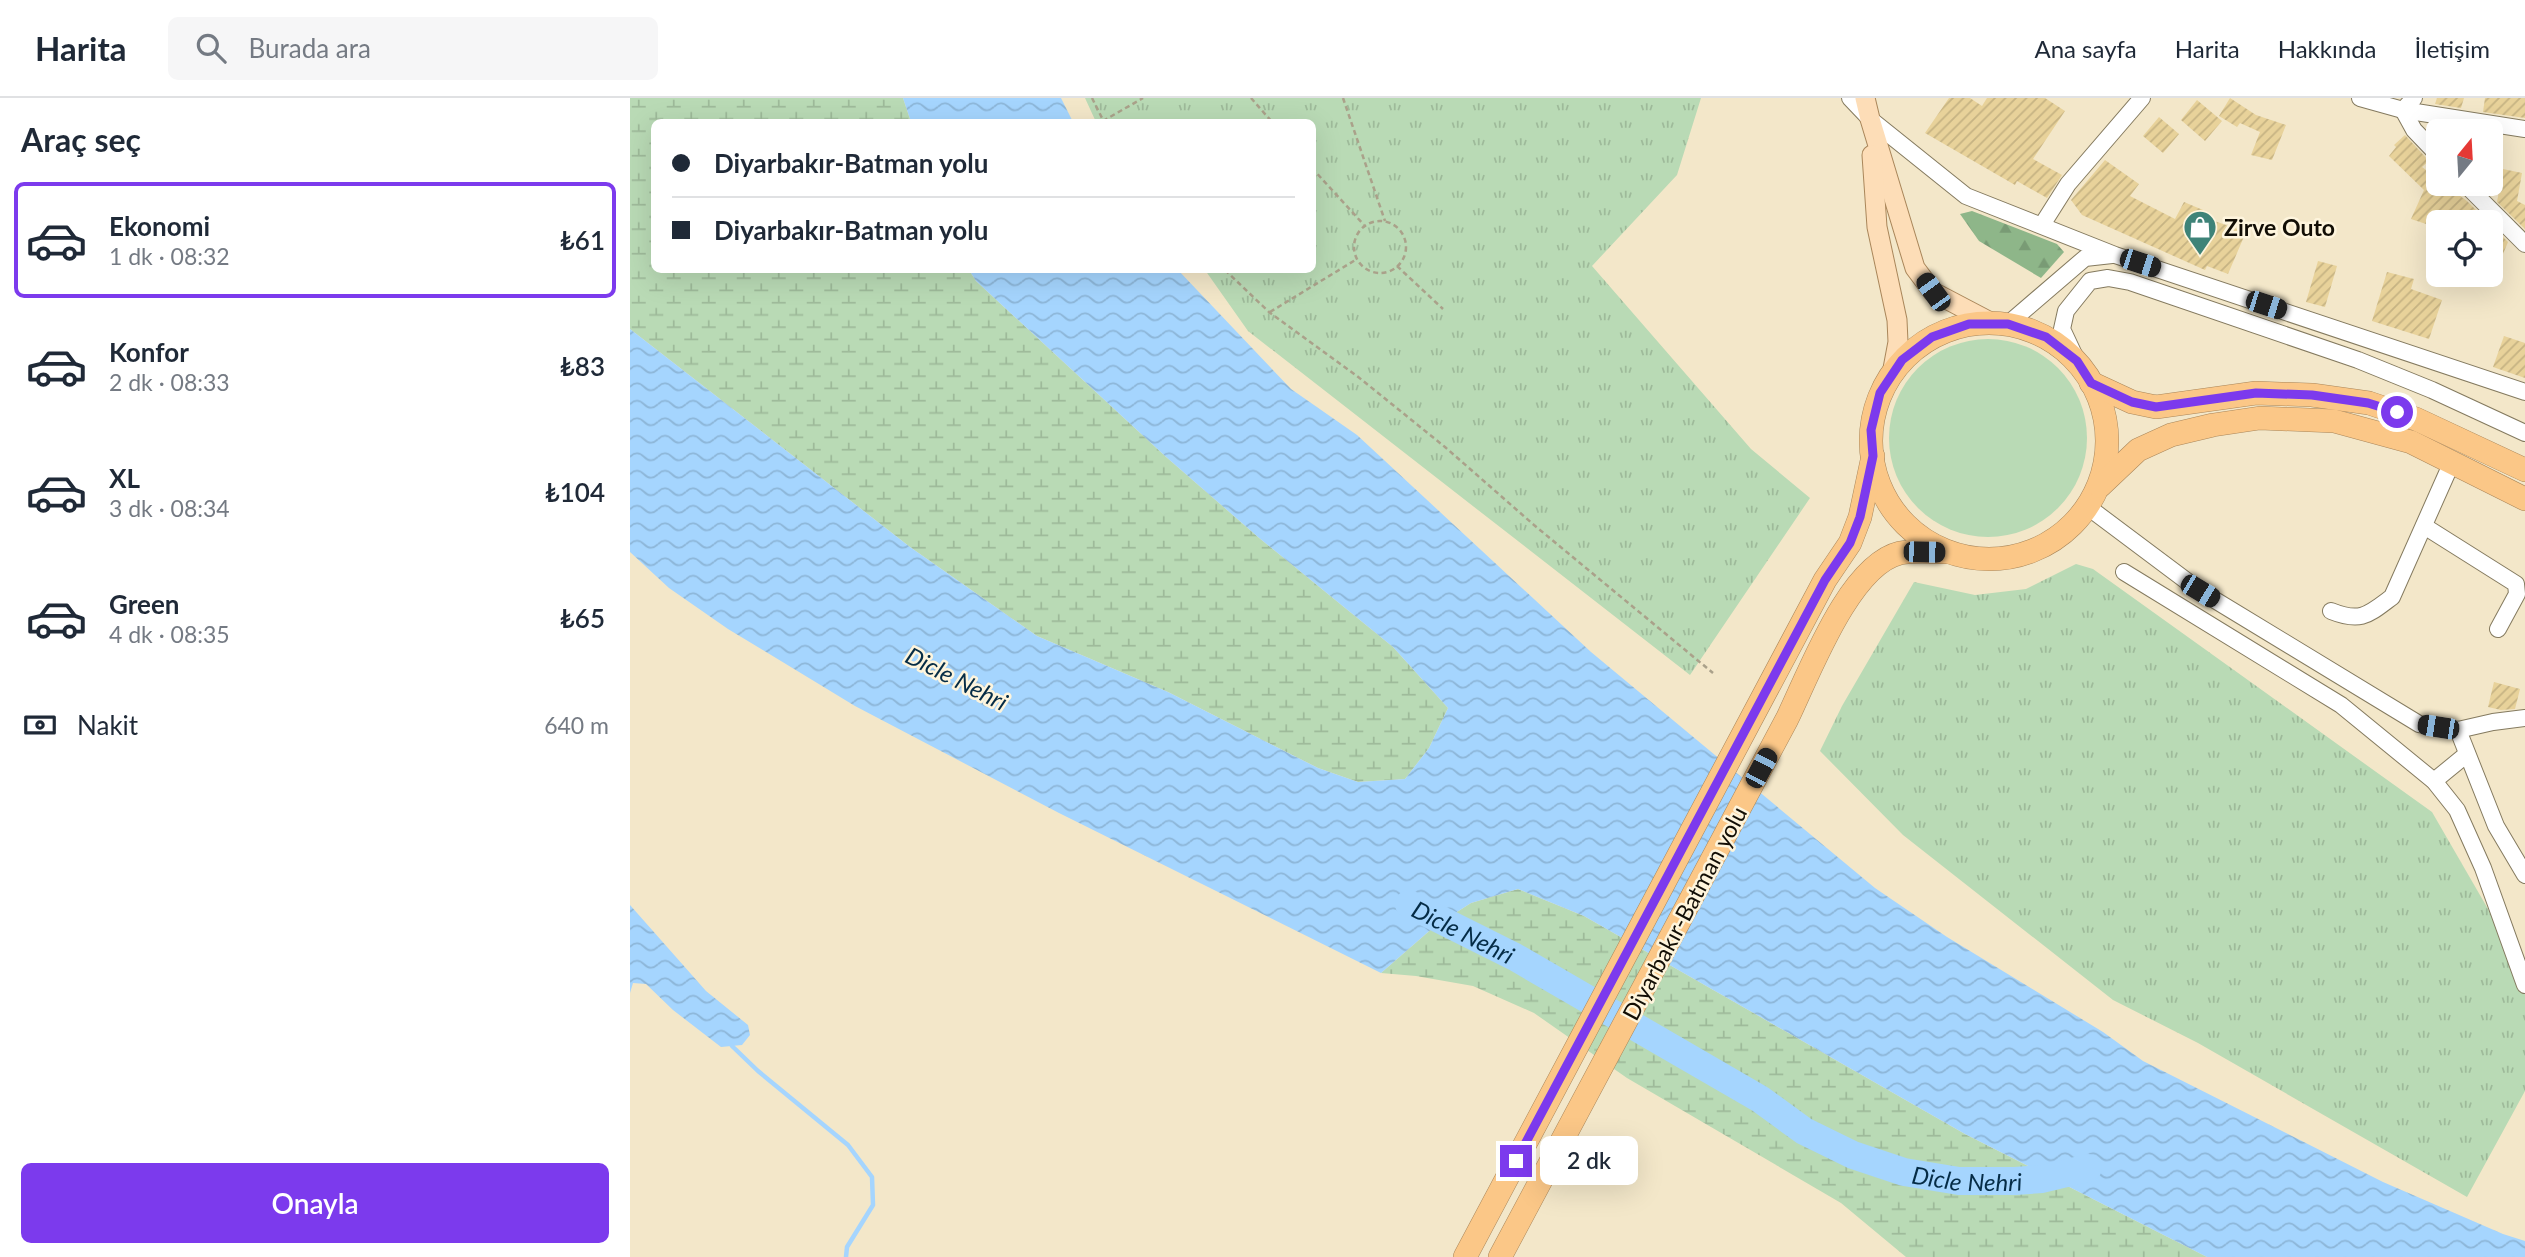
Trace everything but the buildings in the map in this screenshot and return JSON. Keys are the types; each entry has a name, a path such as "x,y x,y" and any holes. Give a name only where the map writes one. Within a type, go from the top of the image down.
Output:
{"highway":[{"path":"2092,499 2104,471 2108,432 2098,394 2077,361 2046,337 2001,324 1969,324 1932,337 1902,360 1880,393 1871,430 1873,456 1874,468 1889,504 1915,533 1948,552 1987,559 2026,554 2061,536 2138,450 2171,435 2260,418 2334,421 2411,442 2525,499"},
{"path":"2091,383 2132,402 2156,407 2256,393 2312,395 2368,403 2416,419 2525,470"},
{"name":"Diyarbakır-Batman yolu","path":"1465,1257 1825,580 1850,543 1860,517 1873,456"},
{"name":"Diyarbakır-Batman yolu","path":"1500,1257 1787,719 1849,596 1862,578 1878,564 1899,553 1948,552"}],"main road":[{"path":"1866,98 1915,268 1933,292 2001,324"},
{"path":"1870,119 1877,227 1897,320 1898,342 1892,374"}],"street":[{"path":"1850,98 1870,119 1966,196 2115,255 2525,392"},
{"path":"2042,225 2068,184 2142,98"},
{"path":"2360,98 2409,104 2525,129"},
{"path":"2409,104 2414,130 2426,142"},
{"path":"2477,196 2525,244"},
{"path":"2001,324 2085,258 2115,255"},
{"path":"2077,361 2062,329 2066,311 2091,281 2108,278 2172,295 2358,360 2432,390 2525,433"},
{"path":"2331,611 2349,618 2360,616 2373,611 2392,597 2452,463"},
{"path":"2092,499 2200,591 2419,724 2458,730 2525,718"},
{"path":"2424,526 2516,584 2517,594 2498,629"},
{"path":"2124,572 2341,705 2434,781 2457,810 2483,868 2525,985"},
{"path":"2458,730 2496,826 2525,875"},
{"path":"2434,781 2467,754"}],"path":[{"path":"1092,98 1102,119"},
{"path":"1108,119 1143,98"},
{"path":"1251,98 1269,119"},
{"path":"1343,98 1385,221"},
{"path":"1316,172 1364,226"},
{"path":"1385,221 1399,229 1404,236 1405,252 1397,266 1391,270 1368,270 1357,260 1354,245 1364,226 1385,221"},
{"path":"1269,312 1357,260"},
{"path":"1397,266 1443,309"},
{"path":"1228,273 1269,312 1356,376 1445,447 1534,525 1713,673"}],"green space":[{"path":"630,98 903,98 910,119 651,119 651,273 971,273 976,281 1165,456 1258,537 1393,647 1448,708 1429,748 1405,779 1358,782 1318,768 1168,692 1037,636 910,547 630,329"},
{"path":"1085,98 1701,98 1677,175 1592,266 1751,449 1810,498 1690,675 1248,331 1207,273 1316,273 1316,119 1095,119"},
{"path":"1972,211 2057,244 2064,252 2041,278 1979,241 1960,214"},
{"path":"1988,339 2026,347 2058,368 2079,400 2087,438 2079,476 2058,508 2026,529 1988,537 1950,529 1918,508 1897,476 1889,438 1897,400 1918,368 1950,347"},
{"path":"2076,564 2093,569 2432,812 2514,954 2525,994 2525,1091 2467,1197 2198,1043 2113,1000 1903,835 1820,751 1842,706 1914,582 1975,595 2026,589"},
{"path":"1518,889 1584,916 1965,1134 2207,1257 1906,1257 1841,1203 1627,1078 1534,1013 1473,986 1381,973 1435,926 1471,903"}],"water":[{"path":"903,98 1061,98 1072,119 910,119"},
{"path":"971,273 1181,273 1291,389 1357,435 1591,652 1875,888 1947,937 2103,1032 2143,1061 2383,1182 2525,1241 2525,1257 2207,1257 1965,1134 1584,916 1518,889 1471,903 1435,926 1381,973 1059,813 855,706 728,629 669,588 630,552 630,329 910,547 1037,636 1168,692 1318,768 1358,782 1405,779 1429,748 1448,708 1393,647 1258,537 1165,456 976,281"},
{"path":"630,905 706,991 748,1025 750,1035 742,1045 721,1047 673,1010 646,984 633,983 630,993"}],"waterway":[{"name":"Dicle Nehri","path":"1409,904 1515,957 1760,1099 1804,1131 1853,1155 1904,1172 1959,1181 2042,1179 2088,1168"},
{"path":"732,1046 758,1071 848,1145 872,1177 873,1205 847,1247 846,1257"}],"place":[{"name":"Zirve Outo","path":"2200,257"}],"route":[{"path":"1516,1161 1825,580 1850,543 1867,489 1873,456 1871,430 1880,393 1902,360 1932,337 1969,324 2008,324 2046,337 2077,361 2091,383 2132,402 2156,407 2256,393 2312,395 2368,403 2397,412"}]}
